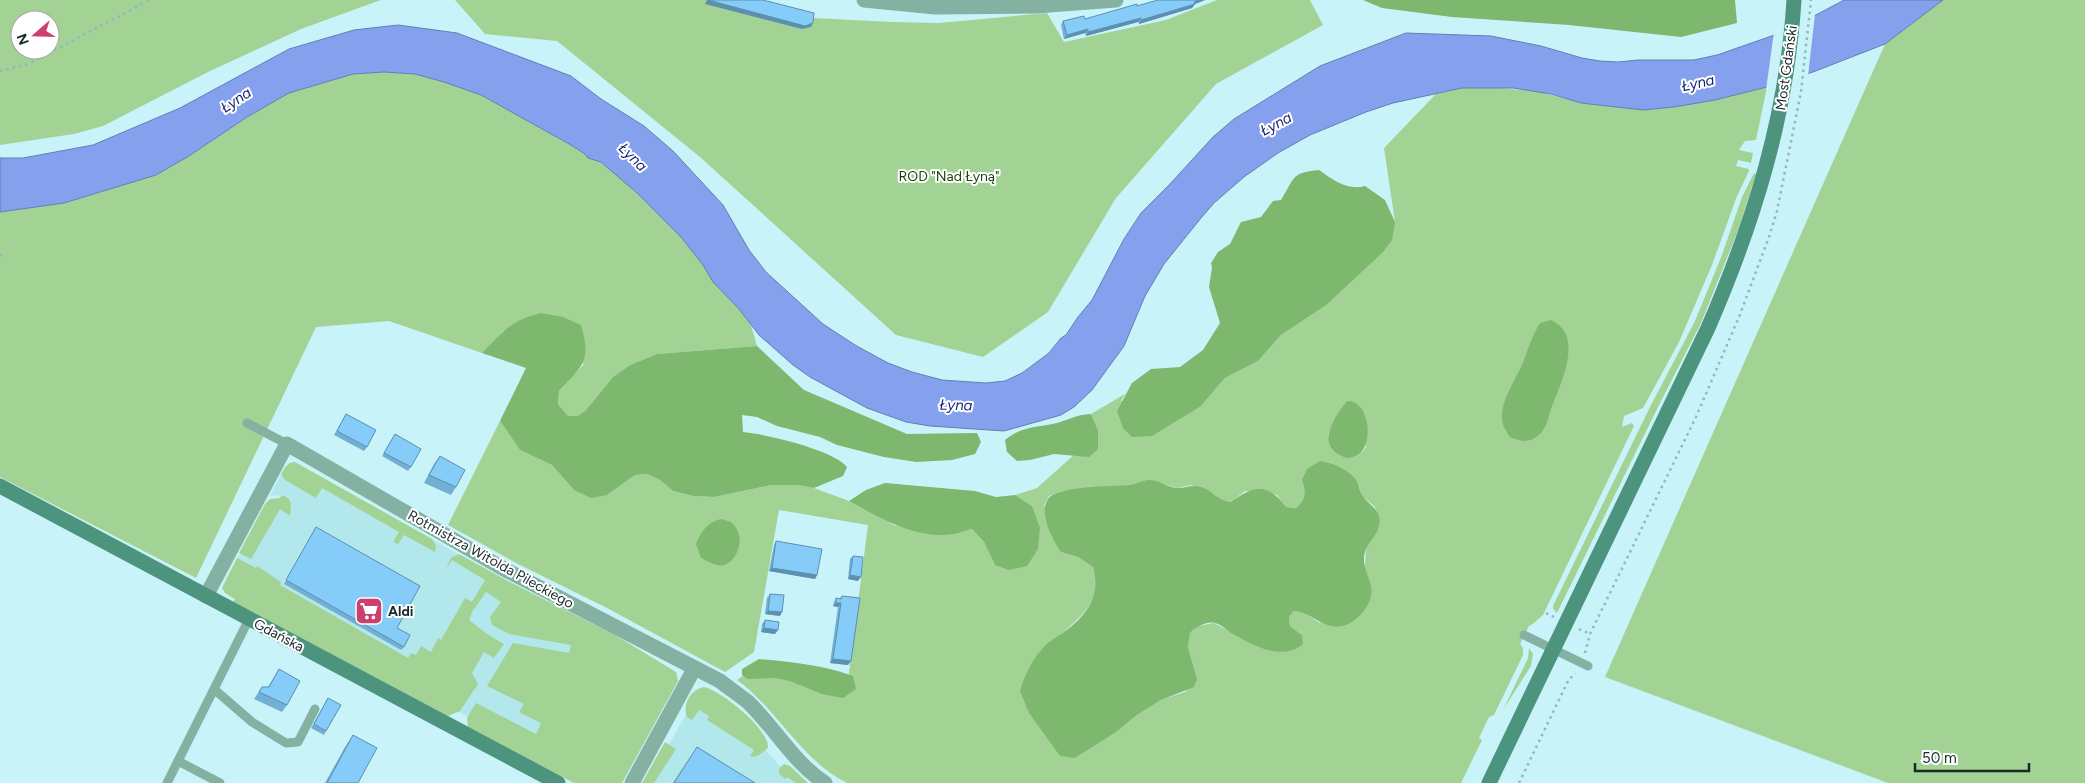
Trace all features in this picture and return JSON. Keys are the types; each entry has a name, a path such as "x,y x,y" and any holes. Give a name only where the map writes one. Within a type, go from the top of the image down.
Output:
{"main road":[{"name":"Most Gdański","path":"1489,783 1708,328 1748,228 1775,136 1787,75 1794,0"},
{"name":"Gdańska","path":"0,486 558,783"}],"street":[{"path":"864,0 935,7 1036,6 1116,0"},
{"path":"206,596 287,444"},
{"name":"Rotmistrza Witolda Pileckiego","path":"287,444 504,569 720,682 748,703 796,758 814,776 825,783"},
{"path":"632,783 694,669"}],"lane":[{"path":"247,423 287,444"},
{"path":"167,783 249,619"},
{"path":"1524,635 1585,665"},
{"path":"215,690 252,722 286,743 298,742 315,709"},
{"path":"178,761 220,783"}],"path":[{"path":"0,71 28,64 150,0"},
{"path":"1519,783 1569,679 1585,665 1590,634 1696,417 1739,317 1777,211 1806,60 1811,0"},
{"path":"1578,628 1590,634"}],"shaded area":[{"path":"281,474 291,477 306,476 432,539 645,665 587,783 233,586 237,558 282,495 270,496"},
{"path":"693,702 730,711 789,776 799,783 647,783"}],"green space":[{"path":"0,0 381,0 301,29 208,72 103,126 74,134 0,145"},
{"name":"ROD \"Nad Łyną\"","path":"455,0 736,0 775,16 891,22 939,23 1047,13 1064,42 1166,20 1217,0 1310,0 1323,25 1216,84 1116,198 1048,312 983,357 896,335 700,157 557,41 485,34"},
{"path":"1363,0 1735,0 1737,23 1681,37 1569,25 1452,17 1382,8"},
{"path":"1943,0 2085,0 2085,783 1888,783 1605,677 1885,44"},
{"path":"384,72 415,74 481,95 601,162 620,177 681,237 703,265 713,282 739,309 751,325 757,346 657,354 630,365 613,377 586,410 578,416 568,416 558,404 559,391 584,364 504,331 482,353 389,321 316,327 196,578 0,477 0,212 64,203 156,175 189,156 247,117 289,93 353,74"},
{"path":"1486,87 1536,91 1581,103 1643,110 1715,100 1767,87 1756,140 1745,141 1739,150 1753,153 1751,163 1738,160 1736,166 1749,169 1749,171 1737,196 1712,265 1679,342 1643,408 1624,416 1622,427 1632,423 1634,426 1543,615 1529,626 1520,644 1523,648 1523,655 1494,715 1489,717 1479,738 1482,740 1461,783 847,783 816,761 752,692 737,680 758,665 848,680 868,525 779,510 754,652 725,672 607,608 518,564 448,525 500,421 520,450 552,465 574,490 607,495 635,475 647,474 660,480 673,491 693,496 714,497 771,485 798,485 814,488 849,501 894,525 946,535 972,529 984,542 995,565 1032,506 1015,495 1037,488 1075,454 1089,457 1098,430 1091,414 1125,394 1121,401 1201,406 1225,378 1258,361 1281,335 1325,306 1395,222 1384,148 1436,94 1462,88","holes":["1347,401 1366,447 1360,454 1354,457 1328,435 1334,421","1150,480 1177,488 1191,485 1213,494 1220,500 1231,502 1245,491 1277,495 1286,507 1296,508 1302,502 1304,496 1302,480 1357,481 1362,496 1375,507 1379,527 1366,547 1365,566 1320,623 1302,612 1294,611 1289,617 1290,626 1302,635 1272,651 1249,642 1214,623 1198,626 1190,633 1188,647 1197,679 1185,692 1161,700 1137,715 1115,733 1075,758 1065,631 1090,604 1095,588 1095,578 1093,567 1078,557 1061,552 1044,505 1049,496 1061,491 1132,485"]},
{"path":"1319,170 1335,181 1347,186 1365,186 1385,200 1395,222 1392,240 1383,252 1325,306 1281,335 1258,361 1225,378 1201,406 1152,436 1132,437 1123,428 1117,411 1132,383 1151,369 1180,367 1203,350 1220,323 1209,287 1211,263 1218,252 1230,244 1241,222 1261,217 1273,201 1281,200 1294,178 1303,173"},
{"path":"1754,173 1756,174 1739,228 1701,323 1557,613 1553,606 1650,407 1695,321 1722,255 1742,197"},
{"path":"541,313 563,317 581,325 585,347 583,363 559,391 558,404 568,416 578,416 586,410 613,377 630,365 657,354 757,346 804,390 907,434 977,433 981,442 975,454 952,460 916,462 884,457 837,445 820,437 777,426 757,417 742,415 743,432 783,439 828,455 847,467 843,476 814,488 798,485 771,485 714,497 693,496 673,491 660,480 647,474 635,475 607,495 591,498 574,490 552,465 520,450 500,421 526,368 482,353 515,323"},
{"path":"1551,320 1561,327 1566,336 1569,347 1565,371 1542,432 1528,441 1513,439 1509,436 1503,424 1503,407 1540,323"},
{"path":"1347,401 1355,403 1362,409 1368,427 1365,446 1360,453 1349,458 1340,455 1332,449 1329,443 1330,428"},
{"path":"1091,414 1098,430 1098,449 1089,457 1054,454 1017,461 1007,452 1005,440 1018,432"},
{"path":"1320,461 1340,467 1353,476 1362,495 1379,516 1379,526 1366,549 1364,560 1370,583 1371,597 1363,612 1350,623 1335,626 1294,611 1289,617 1290,626 1302,635 1303,644 1286,652 1267,650 1248,642 1217,624 1208,623 1201,625 1190,633 1188,647 1197,679 1194,687 1161,700 1137,715 1115,733 1075,758 1060,756 1029,713 1020,691 1029,668 1040,652 1048,643 1072,626 1085,612 1093,596 1095,578 1093,567 1078,557 1061,552 1058,547 1046,519 1045,505 1048,499 1053,494 1062,491 1130,485 1152,480 1174,488 1201,487 1221,499 1231,502 1247,492 1260,489 1267,490 1286,507 1296,508 1302,502 1304,496 1302,480 1307,469"},
{"path":"295,462 432,539 436,546 435,552 404,535 398,544 393,542 399,532 322,488 316,498 285,480 281,474 288,464"},
{"path":"885,483 975,491 996,497 1015,495 1032,506 1040,528 1038,549 1027,566 1009,570 995,565 984,542 972,529 955,534 932,535 896,525 849,501 866,490"},
{"path":"282,495 288,498 291,503 290,516 280,509 251,559 239,553 265,504 270,499 280,498"},
{"path":"721,519 734,525 738,531 740,541 737,552 732,560 724,565 718,565 701,558 696,544 705,528 712,522"},
{"path":"459,554 615,635 676,672 678,681 622,783 574,783 468,727 467,718 476,703 536,734 541,723 519,712 524,704 487,686 513,643 569,653 571,645 509,634 492,625 490,617 501,602 486,592 472,612 469,620 504,644 494,658 484,652 472,673 478,684 460,711 448,716 233,602 235,599 225,593 222,588 237,558 256,568 257,566 281,582 280,585 408,658 411,653 416,655 421,646 431,652 438,638 441,640 465,598 472,602 485,580 452,560 446,569 451,558"},
{"path":"1529,648 1533,654 1531,666 1503,710 1528,658"},
{"path":"759,659 807,664 842,672 853,676 856,689 843,698 822,694 790,681 775,678 748,679 742,675 742,669"},
{"path":"704,687 722,696 744,712 767,740 768,748 757,756 750,756 754,750 707,720 709,716 699,710 692,720 687,717 686,707 689,698 699,688"},
{"path":"665,742 676,749 654,783 642,783"},
{"path":"784,764 790,766 808,783 796,783 787,777 785,779 779,773 779,769"}],"water":[{"name":"Łyna","path":"1844,0 1943,0 1885,44 1813,72 1767,87 1715,100 1643,110 1581,103 1551,94 1513,88 1462,88 1393,103 1310,135 1278,153 1244,177 1214,203 1201,218 1164,264 1145,296 1124,346 1092,390 1074,407 1061,415 1004,431 930,426 906,422 867,408 810,377 793,365 759,335 739,309 713,282 703,265 681,237 637,193 601,162 588,158 571,145 481,95 415,74 384,72 353,74 289,93 247,117 189,156 156,175 64,203 0,212 0,158 23,158 93,145 180,108 289,49 354,30 398,25 457,33 571,76 601,99 644,126 673,151 723,205 749,250 766,272 823,324 855,345 888,363 942,380 986,383 1005,381 1022,373 1049,353 1061,338 1066,335 1092,300 1124,239 1141,213 1213,137 1234,119 1320,66 1406,33 1491,36 1600,61 1694,60 1717,55 1786,31"}],"pier":[{"path":"1815,14 1808,76 1766,90 1774,32"}],"building":[{"path":"708,0 763,0 814,13 813,23 805,26"},
{"path":"1158,0 1199,0 1194,2 1195,4 1141,20 1141,18 1088,32 1088,29 1067,35 1063,21 1084,16 1085,19"},
{"path":"346,414 376,430 367,447 337,431"},
{"path":"395,434 421,449 411,467 384,453"},
{"path":"440,456 465,470 456,487 429,475"},
{"name":"Aldi","path":"316,527 420,586 397,628 410,635 404,647 286,580"},
{"path":"776,541 822,549 817,575 772,568"},
{"path":"853,556 863,557 861,577 850,575"},
{"path":"770,594 784,595 782,612 768,611"},
{"path":"842,596 860,598 851,661 833,659 841,603 836,603 836,598 841,599"},
{"path":"765,620 779,622 778,630 764,628"},
{"path":"279,669 300,681 287,705 259,692 262,687 269,687"},
{"path":"328,698 341,705 326,731 314,724"},
{"path":"353,735 377,748 358,783 327,783"},
{"path":"697,747 755,783 674,783"}],"place":[{"name":"Aldi","path":"369,611"}]}
